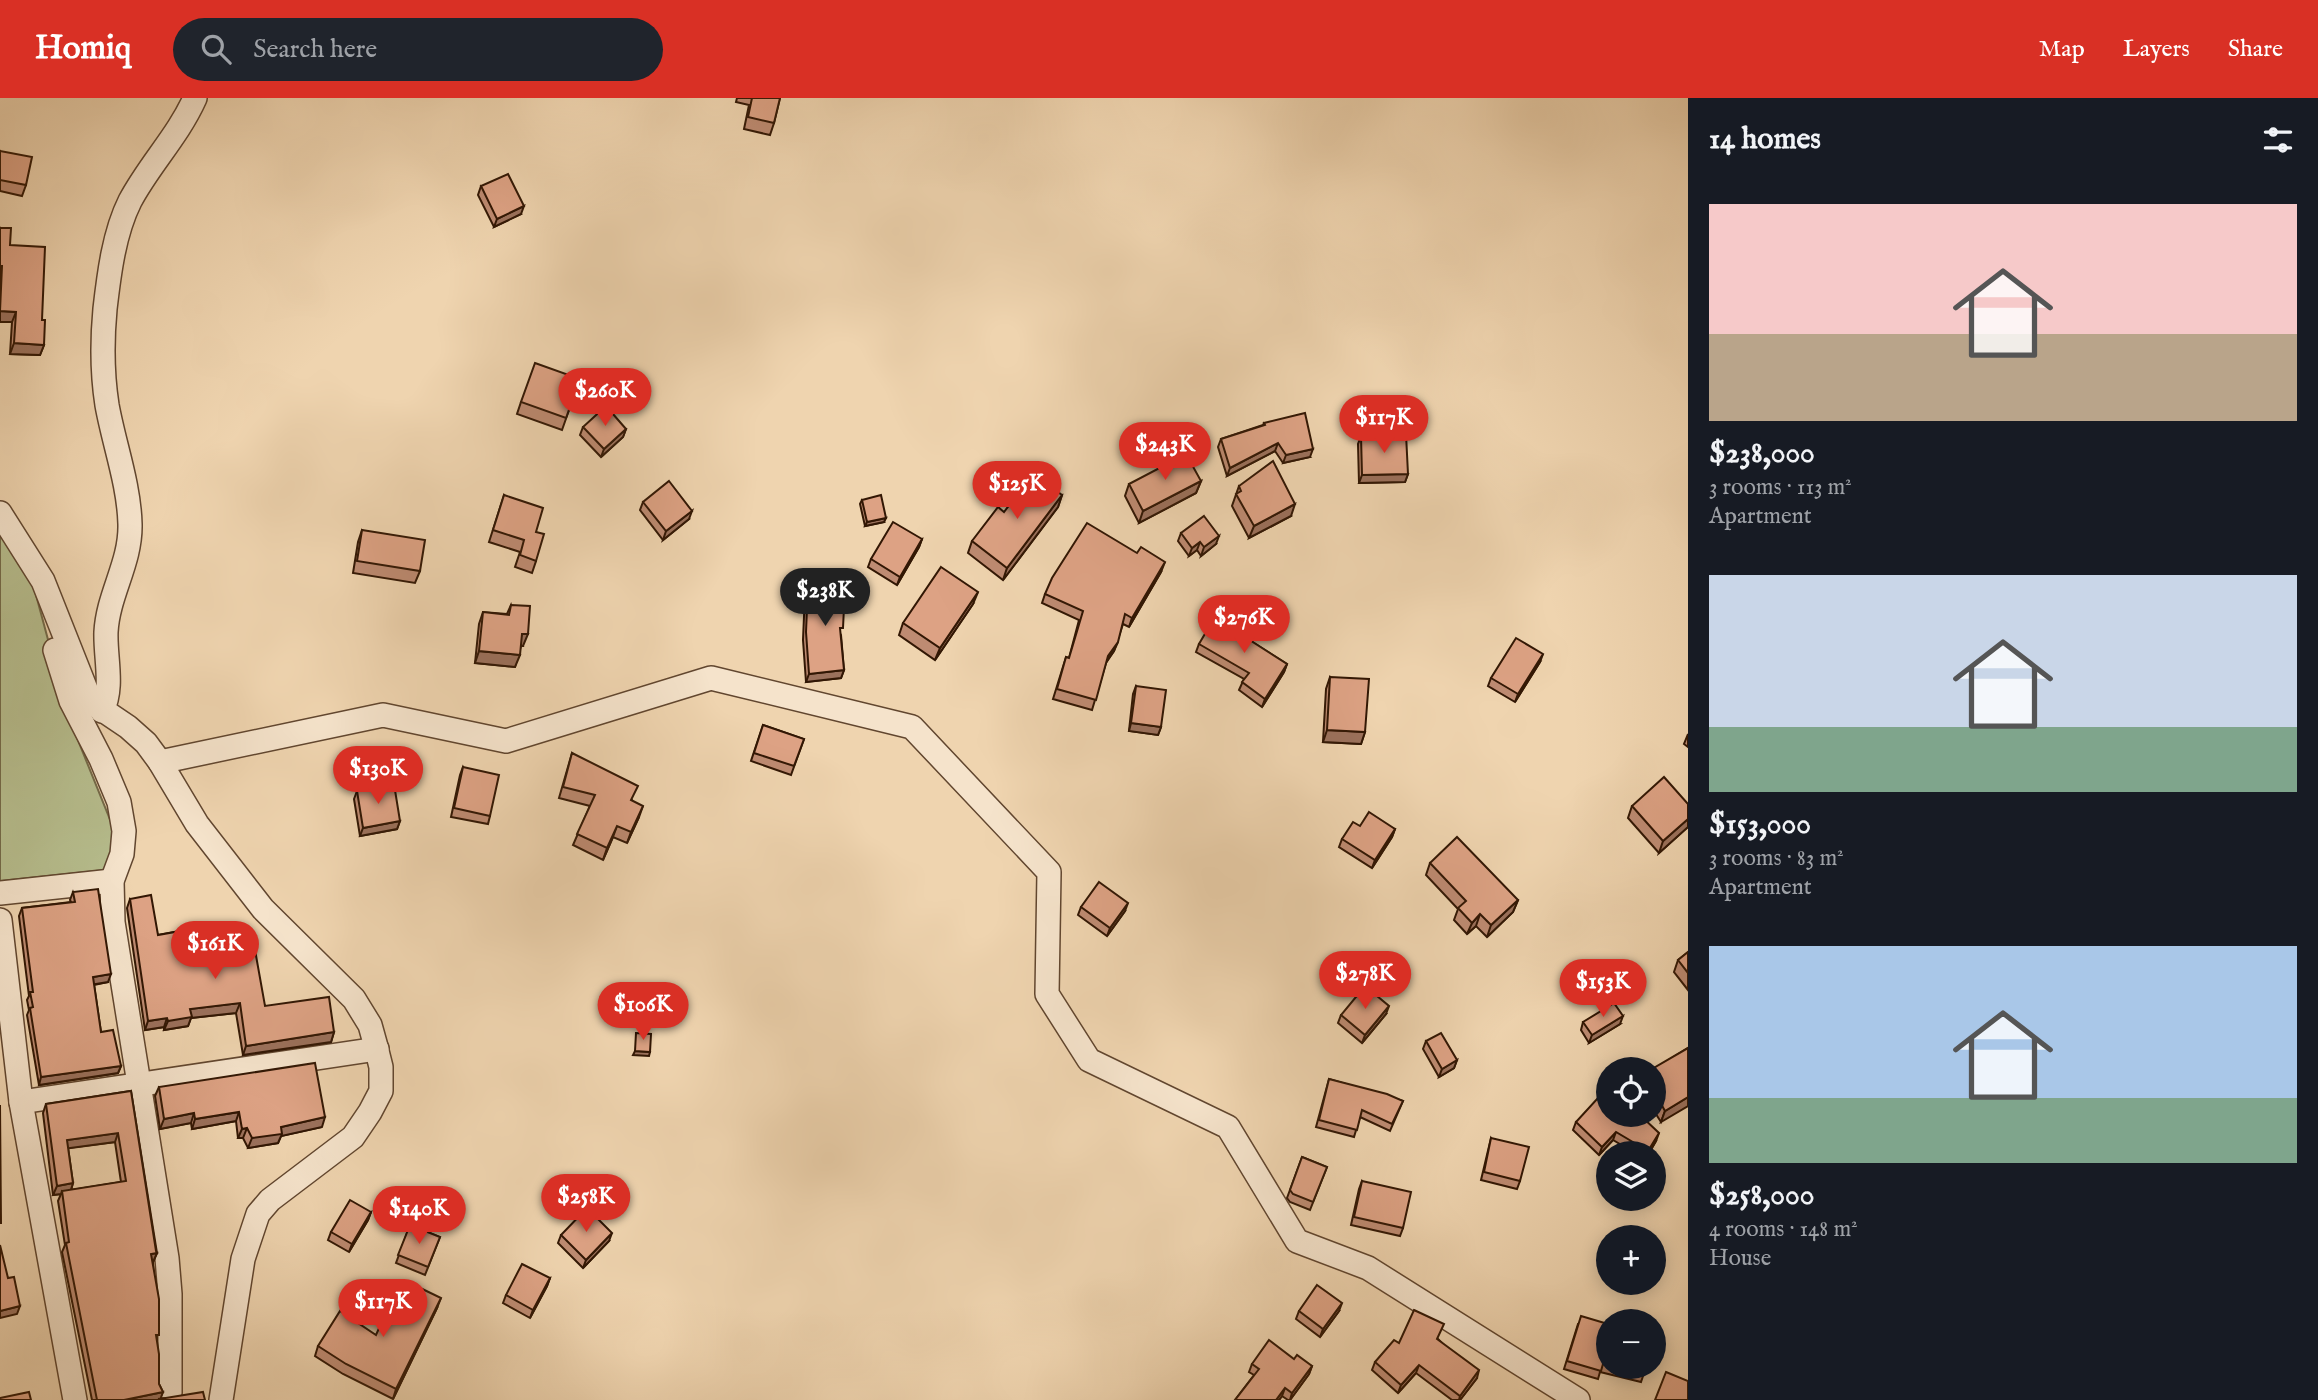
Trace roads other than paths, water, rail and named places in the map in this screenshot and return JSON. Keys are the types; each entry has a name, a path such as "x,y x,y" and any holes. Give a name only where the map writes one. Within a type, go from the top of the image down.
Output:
{"street":[{"path":"102,710 108,699 106,631 109,610 128,556 131,536 104,374 103,339 110,272 128,204 145,175 186,118 195,98"},
{"path":"0,513 43,581 91,702 146,743 197,824 263,909 354,999 370,1025 377,1049 381,1067 381,1091 354,1137 276,1195 258,1214 243,1259 221,1400"},
{"path":"62,628 55,642 63,679 120,802 124,831 122,854 112,881 113,922 167,1258 170,1294 170,1393"},
{"path":"160,762 383,715 506,741 712,678 912,727 1049,872 1047,994 1089,1060 1228,1127 1297,1241 1368,1268 1578,1400"},
{"path":"0,893 112,881"},
{"path":"0,920 21,1102 75,1400"},
{"path":"21,1102 377,1049"}]}
